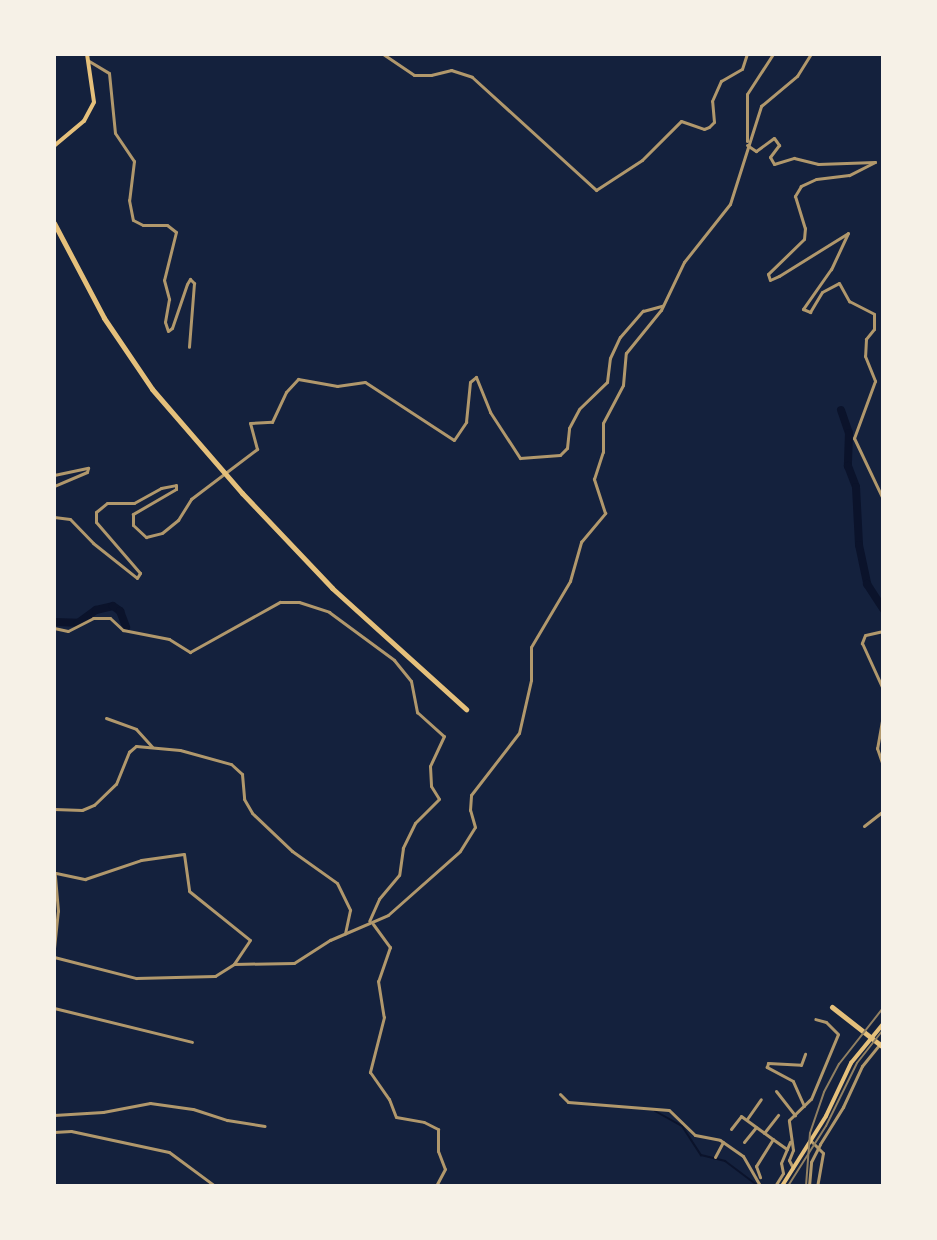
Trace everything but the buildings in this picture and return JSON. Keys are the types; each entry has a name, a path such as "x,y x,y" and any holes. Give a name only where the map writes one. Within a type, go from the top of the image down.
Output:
{"highway":[{"path":"54,223 104,318 152,389 295,550 371,625 466,709"},
{"path":"832,1007 883,1047"}],"main road":[{"path":"54,146 84,121 94,102 87,54"},
{"path":"782,1186 811,1141 851,1063 883,1024"}],"street":[{"path":"383,54 414,75 457,70 472,77 596,190 642,160 681,121 704,129 709,127 714,122 712,101 721,81 742,69 747,54"},
{"path":"747,145 747,94 773,54"},
{"path":"234,964 294,963 345,933 388,915 450,861 475,827 470,810 471,795 519,733 531,680 531,647 570,581 581,542 605,513 594,479 603,452 603,423 623,385 626,353 662,306 684,262 730,204 761,106 797,76 811,54"},
{"path":"89,61 109,73 115,133 134,161 129,200 133,220 143,225 167,225 176,232 164,280 169,299 165,322 168,331 172,328 187,284 190,279 194,283 189,347"},
{"path":"747,145 756,151 774,138 779,145 770,157 774,164 794,158 818,164 875,162 849,175 816,179 801,186 795,196 805,228 804,239 768,278 779,276 848,233 831,269 803,309 810,312 822,292 839,283 849,301 874,314 874,329 866,339 865,356 875,381 854,438 883,499"},
{"path":"54,517 70,519 93,543 137,578 140,573 96,522 96,512 107,503 134,503 161,488 176,485 176,489 133,514 139,532 146,537 155,537 178,520 191,499 257,449 250,423 272,422 286,392 298,379 337,386 365,382 454,440 466,422 470,382 476,377 490,412 520,458 560,455 567,448 569,428 579,409 607,382 610,358 620,337 643,311 662,306"},
{"path":"54,475 88,468 54,486"},
{"path":"54,628 68,631 93,618 110,618 123,630 169,639 190,652 280,602 299,602 329,612 394,660 411,681 417,712 444,736 430,766 431,786 439,799 415,823 403,848 399,875 379,899 371,923"},
{"path":"883,631 865,635 862,643 883,689"},
{"path":"883,715 877,748 883,765"},
{"path":"106,718 136,729 152,747"},
{"path":"54,809 82,810 94,805 116,784 131,749 152,747 180,750 238,768 244,799 252,813 292,851 337,883 350,910 345,933"},
{"path":"864,826 883,811"},
{"path":"54,948 58,934 55,873 85,879 141,860 184,854 184,877 189,891 250,940 234,964 215,976 136,978 54,957"},
{"path":"371,923 390,947 378,981 384,1017 370,1072 389,1099 396,1117 424,1122 438,1129 438,1151 445,1169 436,1186"},
{"path":"54,1008 192,1042"},
{"path":"793,1168 790,1163 793,1150 788,1124 811,1099 838,1034 826,1022 815,1019"},
{"path":"809,1186 811,1162 816,1151 838,1117 862,1066 883,1040"},
{"path":"804,1106 793,1081 767,1067 768,1063 801,1065 805,1054"},
{"path":"776,1091 795,1115"},
{"path":"560,1094 568,1102 665,1109 674,1113 695,1135 723,1142 748,1160 760,1183"},
{"path":"746,1120 761,1099"},
{"path":"54,1115 103,1112 150,1103 265,1126"},
{"path":"764,1133 778,1115"},
{"path":"731,1129 741,1116 787,1149"},
{"path":"744,1142 756,1127"},
{"path":"54,1132 71,1131 169,1152 215,1186"},
{"path":"760,1183 756,1166 773,1139"},
{"path":"811,1141 823,1153 817,1186"},
{"path":"715,1157 723,1142"},
{"path":"775,1186 783,1173 781,1163 790,1142"}],"waterway":[{"path":"841,410 849,433 848,466 856,487 859,545 867,584 883,609"},
{"path":"54,622 78,623 96,610 113,606 120,611 126,627"},
{"path":"655,1111 682,1126 701,1155 725,1161 757,1185"}],"tram line":[{"path":"788,1186 826,1126 857,1063 883,1030"}],"railway":[{"path":"806,1186 810,1133 824,1092 839,1064 883,1008"}]}
